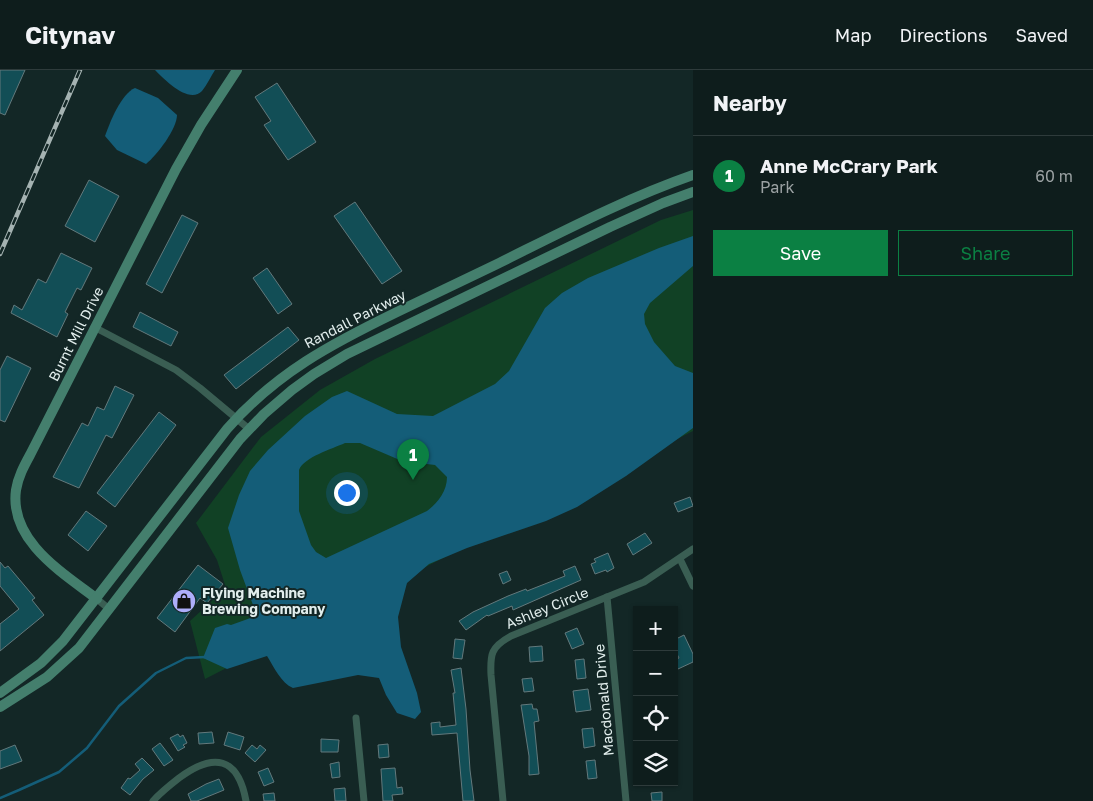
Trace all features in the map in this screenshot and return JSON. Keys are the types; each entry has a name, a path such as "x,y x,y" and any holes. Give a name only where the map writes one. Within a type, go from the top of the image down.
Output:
{"main road":[{"name":"Burnt Mill Drive","path":"97,598 52,565 37,551 27,536 21,521 16,498 18,480 94,327 176,169 201,125 237,70"},
{"name":"Randall Parkway","path":"0,693 29,673 52,652 97,598 236,419 276,382 304,361 333,344 616,206 693,175"},
{"name":"Randall Parkway","path":"0,707 34,687 79,648 249,429 277,402 303,381 347,354 610,227 663,203 693,192"}],"street":[{"path":"94,327 152,356 181,374 249,429"},
{"name":"Ashley Circle","path":"503,801 490,659 494,648 511,636 644,582 693,549"},
{"path":"680,559 693,586"},
{"name":"Macdonald Drive","path":"607,597 626,801"},
{"path":"97,598 109,609"},
{"path":"356,718 364,801"},
{"path":"153,801 163,790 190,770 215,762 228,766 235,771 241,783 246,801"}],"green space":[{"path":"693,210 693,431 205,679 190,621 226,588 217,560 196,523 261,437 320,390 375,359 661,220"}],"water":[{"path":"155,70 215,70 202,91 190,95 177,89"},
{"path":"135,88 158,98 177,115 174,127 166,141 146,164 117,150 105,136 121,102"},
{"path":"693,236 693,266 650,303 644,314 645,324 654,342 675,366 693,373 693,428 626,476 577,507 546,521 467,548 429,564 407,583 398,617 401,647 417,693 421,712 415,719 397,713 386,695 379,678 358,675 293,688 281,679 267,656 227,669 203,658 215,628 245,620 253,617 256,613 240,570 228,528 239,495 250,471 268,450 305,416 332,397 347,391 397,414 433,416 495,384 509,371 545,308 562,293 588,278","holes":["345,443 360,443 402,461 435,465 447,477 447,482 444,492 427,511 326,558 316,552 311,545 299,511 299,470 312,457"]}],"building":[{"path":"0,70 25,70 5,115 0,113"},
{"path":"277,83 316,142 288,160 264,125 271,121 255,97"},
{"path":"89,180 119,196 95,242 65,226"},
{"path":"355,202 402,271 382,284 334,216"},
{"path":"182,215 198,223 162,293 146,284"},
{"path":"61,253 92,268 81,290 77,288 65,312 68,314 57,337 11,313 14,305 22,310 38,279 46,283"},
{"path":"267,268 292,304 278,314 253,278"},
{"path":"140,312 178,332 171,346 133,327"},
{"path":"288,327 299,340 236,389 224,375"},
{"path":"7,356 31,368 5,422 0,420 0,370"},
{"path":"115,386 134,395 112,438 106,435 79,488 53,477 82,423 88,426 97,407 104,410"},
{"path":"159,412 176,425 115,507 97,493"},
{"path":"690,497 693,506 678,512 674,503"},
{"path":"86,511 107,526 88,551 68,535"},
{"path":"645,533 652,543 633,555 627,544"},
{"path":"608,553 614,568 607,572 606,570 595,574 591,564 596,562 594,559"},
{"path":"0,562 5,568 8,566 35,598 32,600 44,615 0,651 0,624 19,609 0,586"},
{"name":"Flying Machine Brewing Company","path":"198,565 223,584 207,603 200,598 175,632 157,618"},
{"path":"575,566 581,580 513,610 512,606 487,615 466,630 459,621 473,612 508,596 526,589 527,591 565,576 563,571"},
{"path":"507,571 511,580 503,584 499,574"},
{"path":"577,628 584,644 572,649 565,633"},
{"path":"684,635 693,654 693,662 678,669 679,658 678,638"},
{"path":"455,639 465,640 462,659 453,658"},
{"path":"542,646 543,661 530,662 529,647"},
{"path":"584,659 586,678 577,679 575,660"},
{"path":"461,668 474,801 463,801 457,733 432,735 431,723 440,722 440,727 456,725 453,693 455,693 451,670"},
{"path":"532,678 534,691 524,692 522,679"},
{"path":"588,689 591,710 576,712 573,691"},
{"path":"532,704 533,709 537,709 539,721 534,722 539,774 529,775 529,756 521,705"},
{"path":"593,728 595,746 584,748 582,729"},
{"path":"212,732 214,743 199,744 198,733"},
{"path":"228,732 244,737 240,750 224,745"},
{"path":"178,734 180,737 183,735 187,743 183,745 185,747 178,751 170,738"},
{"path":"321,739 339,740 338,752 321,752"},
{"path":"160,743 173,760 164,766 152,749"},
{"path":"388,744 389,757 379,758 378,745"},
{"path":"15,745 22,761 0,769 0,751"},
{"path":"252,745 257,749 260,745 266,750 255,762 245,753"},
{"path":"142,758 154,770 143,779 130,795 121,788 128,778 130,779 140,770 135,764"},
{"path":"595,760 597,778 588,779 586,761"},
{"path":"339,762 340,777 332,778 330,764"},
{"path":"268,768 274,782 264,786 258,772"},
{"path":"395,768 397,788 402,787 403,794 392,795 393,801 383,801 381,769"},
{"path":"219,779 224,790 197,801 191,801 188,794"},
{"path":"345,788 346,801 335,801 334,789"},
{"path":"662,792 662,801 652,801 651,793"},
{"path":"274,793 275,801 264,801 263,794"}],"waterway":[{"path":"0,798 59,772 87,748 119,706 156,673 186,658 205,657"}],"railway":[{"path":"0,254 80,70"}],"place":[{"name":"Anne McCrary Park","path":"413,480"},
{"name":"Flying Machine Brewing Company","path":"184,601"}]}
